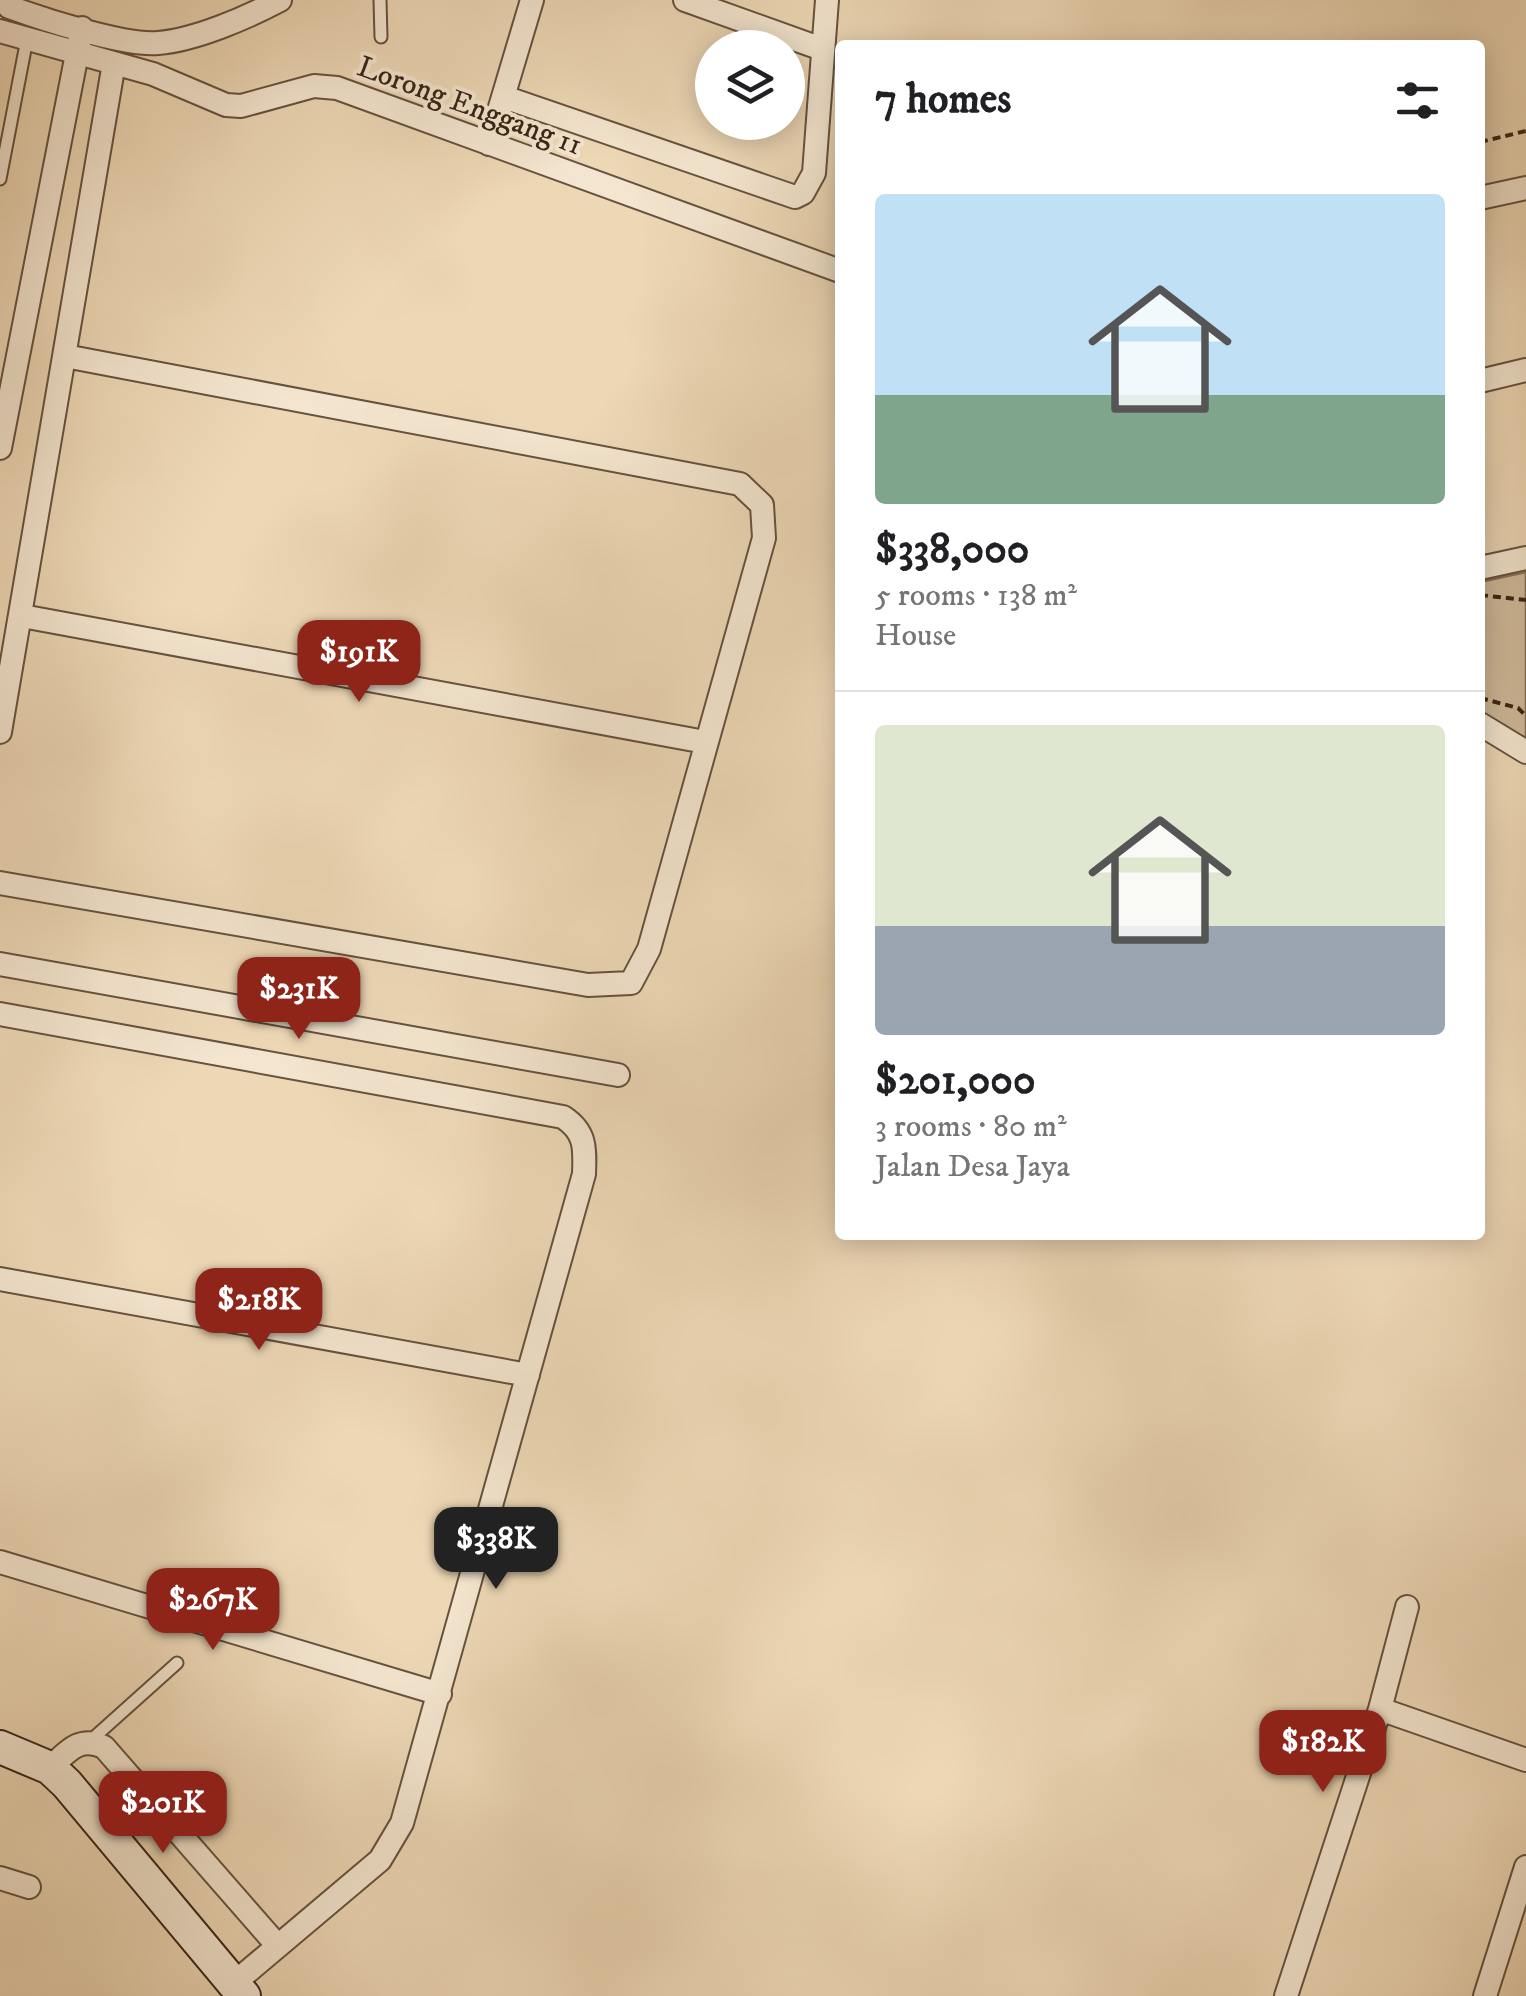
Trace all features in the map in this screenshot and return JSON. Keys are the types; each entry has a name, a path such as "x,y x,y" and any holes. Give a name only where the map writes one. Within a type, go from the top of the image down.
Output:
{"street":[{"path":"6,0 9,7 41,19 154,44 178,40 281,0"},
{"path":"489,144 532,0"},
{"path":"685,0 822,49"},
{"path":"504,97 796,197 803,193 814,172 827,0"},
{"path":"0,448 82,28"},
{"name":"Lorong Enggang 11","path":"0,30 234,106 299,88 336,88 835,269"},
{"path":"0,732 114,64"},
{"path":"1485,197 1526,188"},
{"path":"0,883 612,987 631,983 645,959 764,538 762,505 740,484 65,356"},
{"path":"1485,380 1526,370"},
{"path":"1485,567 1526,558"},
{"path":"22,616 705,742"},
{"path":"1485,727 1526,752"},
{"path":"0,964 618,1076"},
{"path":"0,1014 563,1116 576,1126 584,1140 584,1174 440,1694 394,1843 380,1860 277,1946 238,1990 50,1768 0,1747"},
{"path":"0,1280 528,1375"},
{"path":"0,1562 440,1694"},
{"path":"1286,1996 1380,1710 1406,1608"},
{"path":"1380,1710 1526,1760"},
{"path":"50,1768 76,1744 90,1741 104,1748 277,1946"},
{"path":"1485,1996 1526,1867"},
{"path":"0,1878 29,1887"}],"lane":[{"path":"380,0 381,37"},
{"path":"0,179 27,39"},
{"path":"90,1741 176,1663"}],"path":[{"path":"1485,141 1526,131"},
{"path":"1485,596 1526,600"},
{"path":"1485,699 1518,708 1526,716"}],"shaded area":[{"path":"1526,572 1526,739 1485,715 1485,581"}]}
